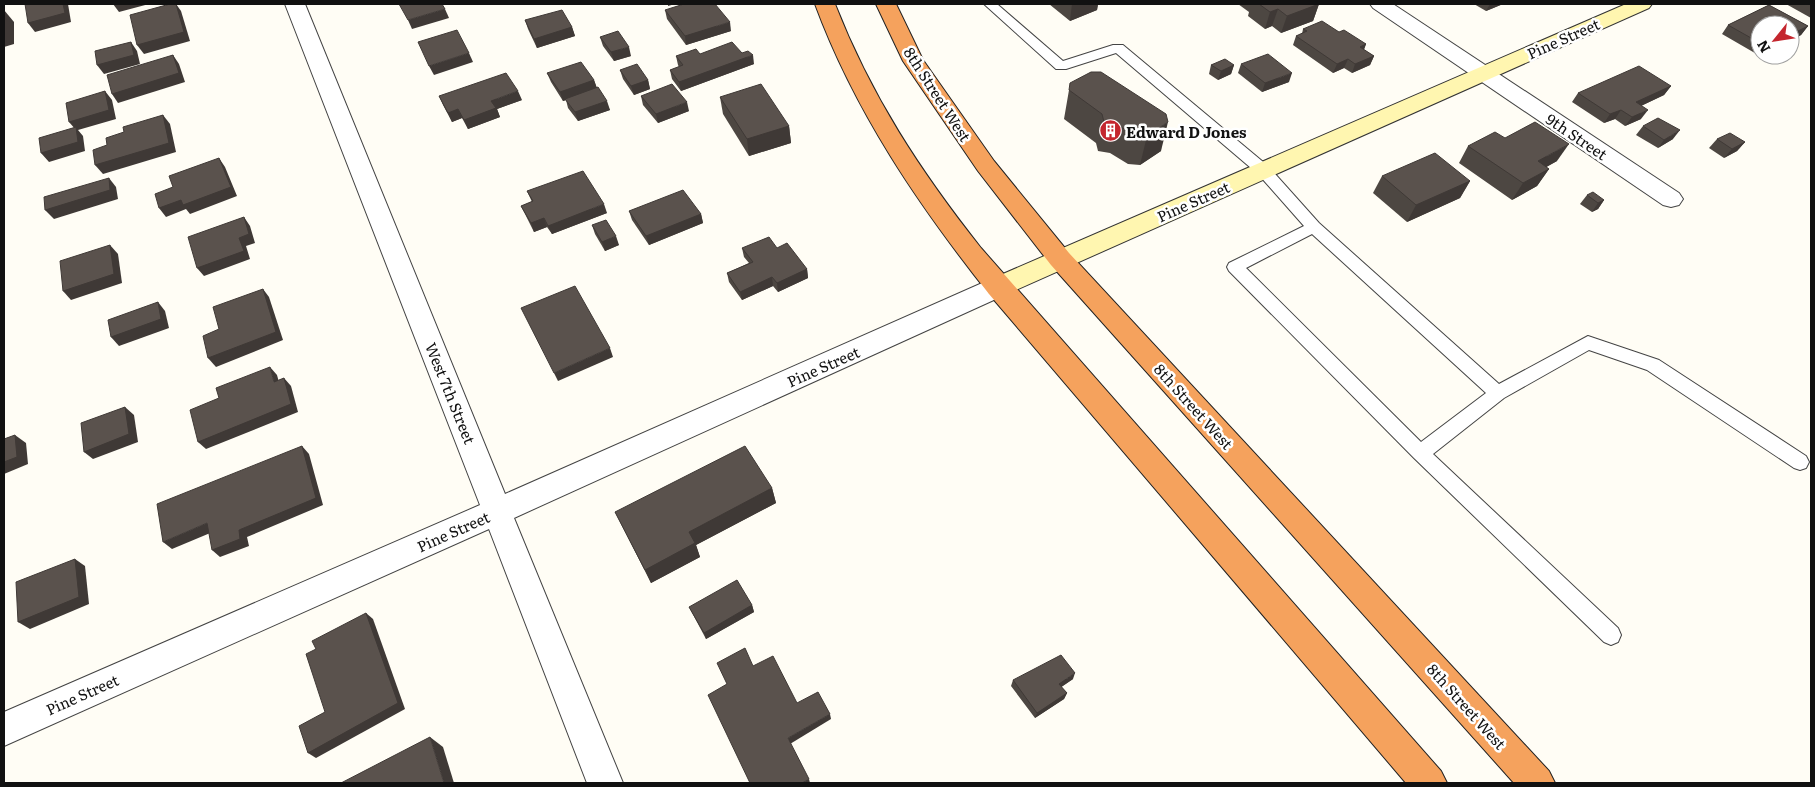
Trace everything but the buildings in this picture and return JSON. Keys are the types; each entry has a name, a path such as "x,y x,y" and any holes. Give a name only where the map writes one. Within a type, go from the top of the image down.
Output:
{"highway":[{"path":"825,4 851,67 893,146 940,216 998,287 1429,783"},
{"name":"8th Street West","path":"886,4 913,61 986,166 1060,259 1537,783"}],"street":[{"name":"West 7th Street","path":"294,4 605,783"},
{"name":"9th Street","path":"1380,4 1671,199"},
{"name":"Pine Street","path":"4,729 498,511 1060,259 1642,4"}],"lane":[{"path":"990,4 1061,66 1118,48 1263,170 1314,226 1498,393"},
{"path":"1314,226 1235,266 1420,453 1611,635"},
{"path":"1420,453 1498,393 1588,343 1653,365 1800,462"}],"place":[{"name":"Edward D Jones","path":"1110,131"}]}
